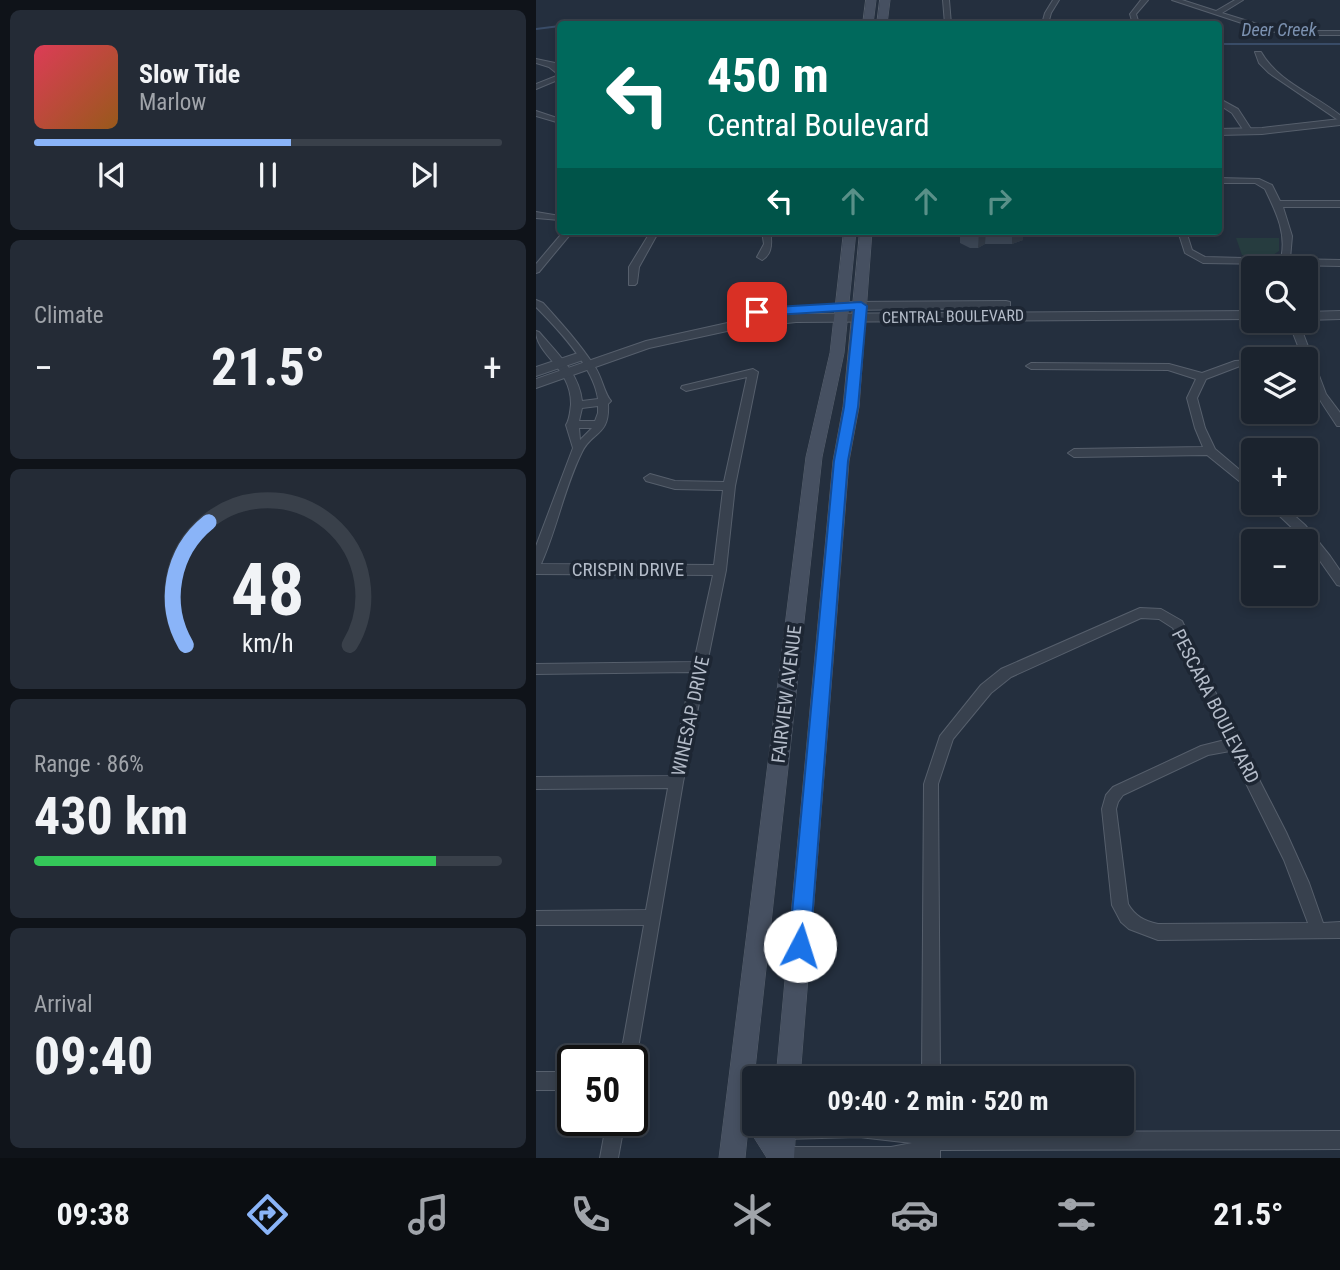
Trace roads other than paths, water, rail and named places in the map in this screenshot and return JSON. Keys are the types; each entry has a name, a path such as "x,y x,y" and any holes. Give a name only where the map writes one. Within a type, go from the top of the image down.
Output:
{"main road":[{"path":"868,21 871,0"},
{"path":"882,21 885,0"},
{"name":"FAIRVIEW AVENUE","path":"789,1066 841,461 851,407 850,235"},
{"name":"FAIRVIEW AVENUE","path":"732,1158 814,457 837,353 851,312 865,235"},
{"path":"745,1043 747,1066"},
{"path":"767,1136 781,1157"},
{"path":"781,1157 783,1136"}],"street":[{"path":"946,0 948,21"},
{"path":"1046,21 1053,0"},
{"path":"1135,21 1135,8 1145,0"},
{"path":"1175,0 1275,30 1340,33"},
{"path":"1217,13 1240,0"},
{"path":"1258,54 1260,62 1269,70 1325,106 1340,121"},
{"path":"536,61 552,65 557,71"},
{"path":"536,87 557,76"},
{"path":"1222,103 1235,111 1249,132"},
{"path":"536,113 557,120"},
{"path":"1222,132 1249,132 1340,121"},
{"path":"1222,180 1263,183 1269,187 1290,240 1286,256"},
{"path":"1277,204 1340,204"},
{"path":"536,215 557,218"},
{"path":"536,270 566,235"},
{"path":"632,283 634,267 653,235"},
{"path":"762,257 768,244 767,235"},
{"path":"1183,235 1190,254 1203,260 1241,262"},
{"path":"1318,264 1340,263"},
{"path":"536,303 562,330 596,374 606,401 601,424 592,439 578,449 536,562"},
{"name":"CENTRAL BOULEVARD","path":"536,372 741,324 851,312 1241,305"},
{"path":"1318,305 1340,305"},
{"name":"CENTRAL BOULEVARD","path":"851,312 1241,315"},
{"path":"1318,316 1340,315"},
{"path":"536,321 550,317"},
{"path":"562,330 538,336 571,378 577,397 571,425 572,437 578,449"},
{"path":"1031,366 1169,367 1202,377 1241,363"},
{"name":"CENTRAL BOULEVARD","path":"536,384 562,368"},
{"name":"WINESAP DRIVE","path":"631,1045 676,782 720,570 729,486 753,372 686,388"},
{"path":"1202,377 1192,398 1210,451 1241,478"},
{"path":"1318,387 1340,423"},
{"path":"575,406 606,401"},
{"path":"571,425 601,424"},
{"path":"1074,453 1210,451"},
{"path":"650,478 675,485 729,486"},
{"path":"1291,515 1311,536 1340,582"},
{"name":"CRISPIN DRIVE","path":"536,569 720,570"},
{"name":"PESCARA BOULEVARD","path":"931,1066 931,784 947,736 972,703 1006,673 1140,613 1161,614 1178,625 1233,744 1289,852 1307,894 1318,931"},
{"path":"536,669 701,667"},
{"path":"1233,744 1193,755 1118,791 1111,800 1109,809 1123,913 1130,922 1158,932 1340,930"},
{"path":"536,783 676,782"},
{"path":"536,918 653,917"},
{"path":"536,1082 557,1082"},
{"path":"609,1158 613,1136"},
{"path":"781,1157 891,1156 918,1151 931,1141 1340,1140"}],"waterway":[{"name":"Deer Creek","path":"536,29 557,26"},
{"name":"Deer Creek","path":"1222,44 1341,44"}]}
